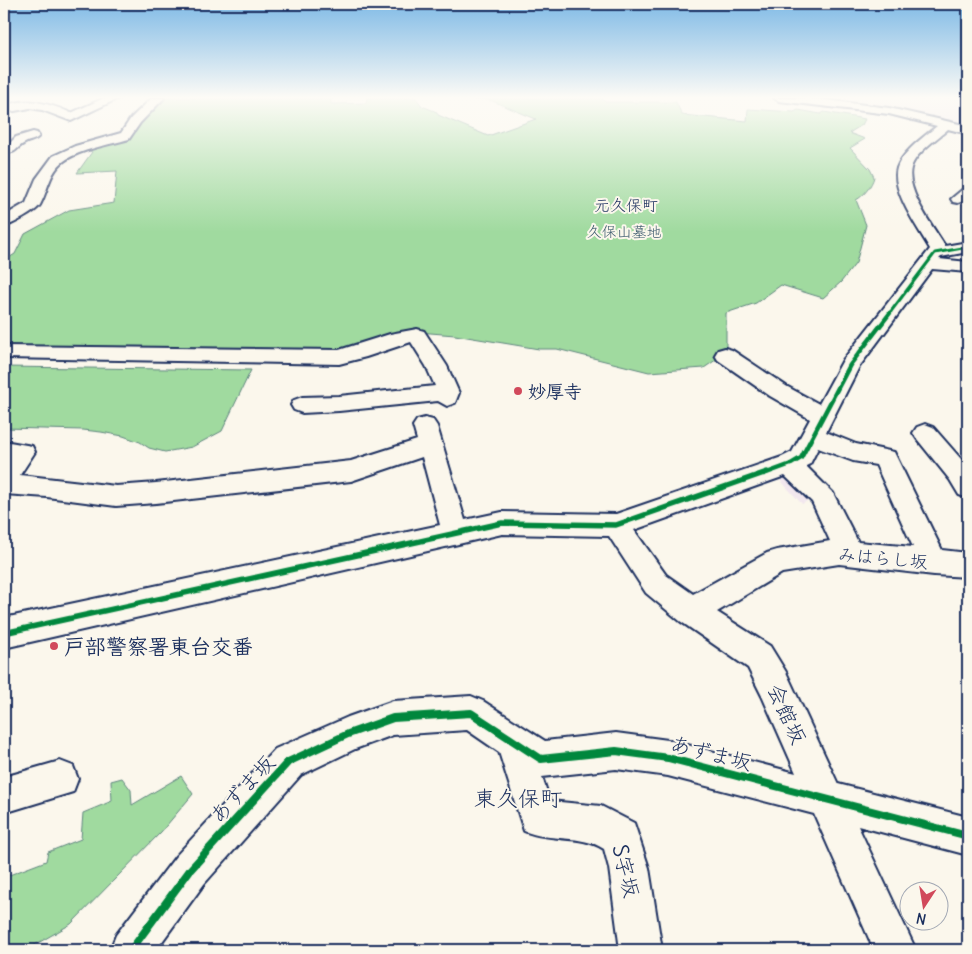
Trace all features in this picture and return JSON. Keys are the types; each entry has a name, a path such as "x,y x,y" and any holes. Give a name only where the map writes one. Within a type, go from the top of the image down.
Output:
{"street":[{"path":"5,154 17,143"},
{"path":"4,222 33,204 43,179 58,160 68,153 100,143"},
{"path":"927,143 908,161 903,176 910,199 934,257"},
{"path":"5,637 455,532 502,523 616,526 789,465 801,458 850,364 934,257 968,248"},
{"path":"934,257 968,267"},
{"path":"4,352 339,357 350,356 396,339 417,335 439,371 448,396 400,396 329,405 302,406"},
{"path":"724,355 778,391 818,426 853,452 885,458 934,563"},
{"path":"925,433 959,473 968,488"},
{"path":"4,484 47,487 116,496 351,471 428,436 455,532"},
{"path":"4,450 23,452 4,478"},
{"path":"789,465 821,497 849,554"},
{"name":"会館坂","path":"616,526 656,584 691,611 759,657 774,684 895,950"},
{"name":"みはらし坂","path":"691,611 777,562 838,552 968,565"},
{"name":"あずま坂","path":"131,950 190,870 288,762 348,734 393,718 471,713 541,759 616,751 668,758 968,836"},
{"name":"S字坂","path":"514,741 536,818 601,825 620,837 629,868 640,950"},
{"path":"4,794 60,779"}],"shaded area":[{"path":"794,475 816,496 802,504 780,480"}],"green space":[{"name":"久保山墓地","path":"109,143 859,143 850,148 870,169 874,177 867,190 856,200 866,225 856,263 841,282 823,298 781,285 756,303 726,313 726,353 704,368 649,372 557,349 539,349 455,335 418,332 354,352 6,350 4,353 4,261 15,254 25,234 69,210 114,203 117,171 77,173 92,152 86,149"},
{"path":"4,367 251,370 222,431 192,447 165,452 149,448 140,442 123,436 101,432 4,428"},
{"path":"181,776 193,794 161,832 71,924 26,950 4,950 4,877 46,861 48,852 81,839 83,813 112,801 111,781 122,778 131,790 132,805"}],"cycle path":[{"path":"4,633 502,523 616,525 791,464 801,458 850,365 935,253 968,247"},
{"path":"131,950 190,870 288,762 348,734 393,718 471,713 541,759 616,751 668,758 968,836"}],"place":[{"name":"妙厚寺","path":"518,391"},
{"name":"戸部警察署東台交番","path":"54,646"}],"district":[{"name":"元久保町","path":"626,205"},
{"name":"東久保町","path":"518,798"}]}
